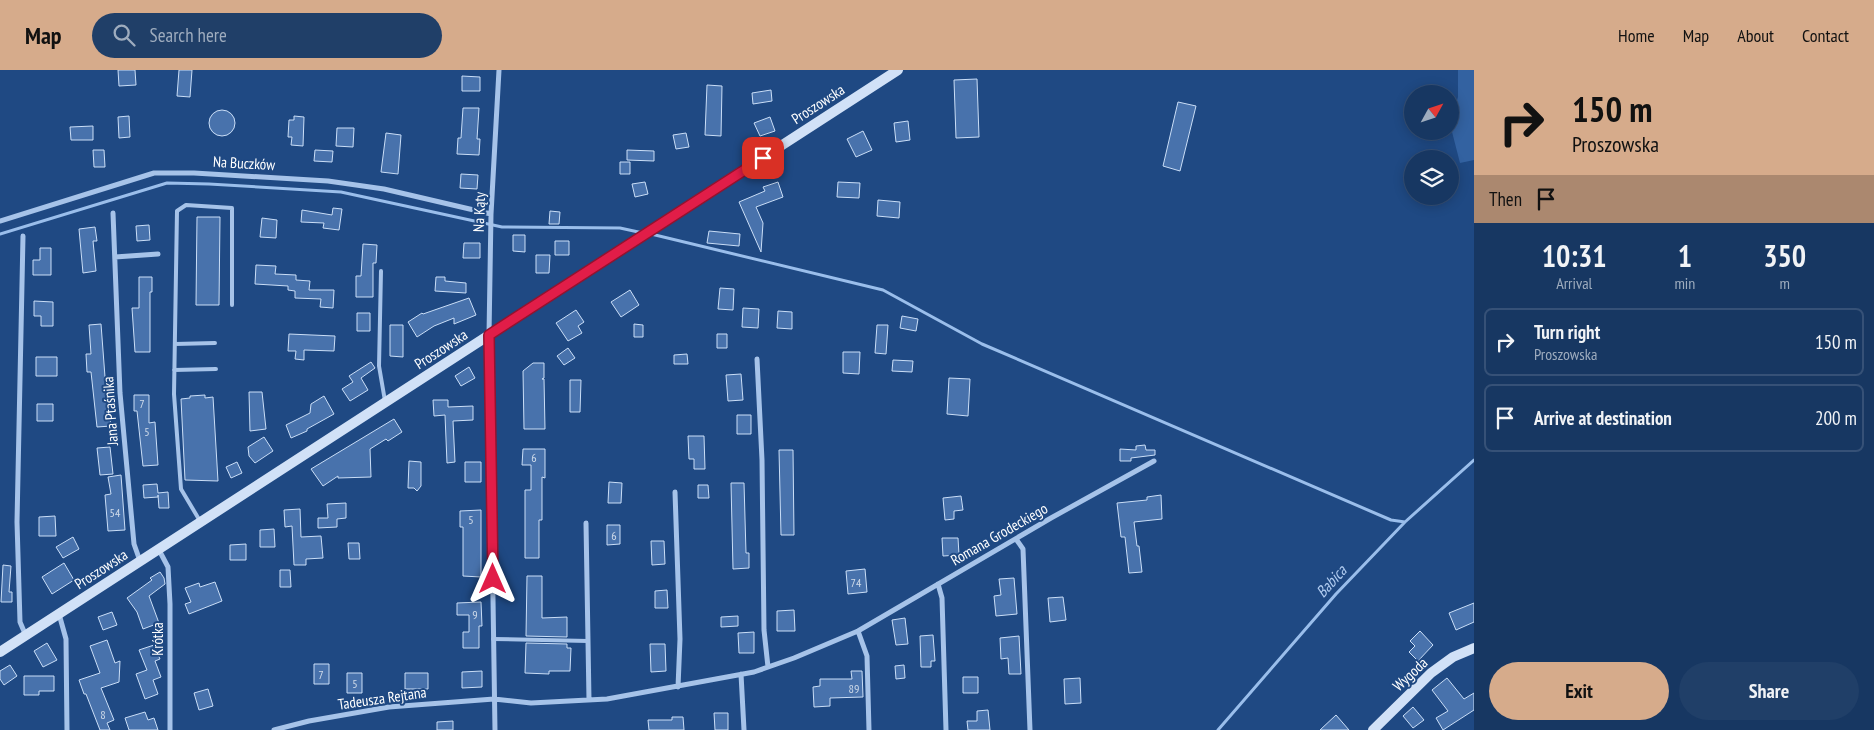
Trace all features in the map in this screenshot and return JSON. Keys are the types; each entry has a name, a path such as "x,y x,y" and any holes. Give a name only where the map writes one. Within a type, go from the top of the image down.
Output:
{"main road":[{"name":"Proszowska","path":"0,652 898,70"},
{"name":"Wygoda","path":"1378,728 1431,673 1453,657 1474,648"}],"street":[{"name":"Na Kąty","path":"495,730 491,356 489,335 491,216 499,70"},
{"name":"Na Buczków","path":"0,221 154,173 194,173 328,181 384,190 491,216"},
{"name":"Jana Ptaśnika","path":"113,212 120,393 134,544 140,562"},
{"path":"23,236 17,522 20,622 26,636"},
{"path":"115,257 158,254"},
{"path":"757,359 762,460 764,630 768,667"},
{"name":"Romana Grodeckiego","path":"494,699 531,703 607,699 741,674 794,658 858,631 1016,539 1154,462"},
{"path":"676,492 680,639 678,687"},
{"path":"586,523 589,700"},
{"path":"1016,539 1023,549 1030,730"},
{"name":"Krótka","path":"159,550 168,567 170,604 170,730"},
{"path":"938,584 942,598 946,730"},
{"path":"59,614 66,639 67,730"},
{"path":"858,631 867,656 869,730"},
{"path":"741,674 744,730"},
{"name":"Tadeusza Rejtana","path":"274,730 309,721 389,706 494,699"}],"lane":[{"path":"201,523 181,490 174,394 177,211 186,205 232,208 232,305"},
{"path":"381,271 379,366 385,403"},
{"path":"175,344 215,343"},
{"path":"174,370 216,370"},
{"path":"493,639 588,641"}],"shaded area":[{"path":"1458,70 1474,70 1474,160 1460,163 1459,150 1457,150 1454,140 1459,140"}],"building":[{"path":"118,70 135,70 136,85 119,86"},
{"path":"179,70 192,70 190,97 177,96"},
{"path":"462,76 480,77 480,91 462,91"},
{"path":"977,79 979,137 956,138 954,80"},
{"path":"707,85 722,86 721,136 705,135"},
{"path":"771,90 772,101 753,104 752,93"},
{"path":"1178,102 1196,106 1180,171 1163,166"},
{"path":"463,108 479,108 477,139 480,139 479,155 457,154 458,138 461,138"},
{"path":"222,110 231,114 235,123 231,132 222,136 213,132 209,123 213,114"},
{"path":"129,116 130,137 119,138 118,117"},
{"path":"294,116 304,117 303,146 291,145 292,137 288,137 289,120 294,120"},
{"path":"770,117 775,131 760,136 754,123"},
{"path":"908,121 910,140 896,142 894,123"},
{"path":"93,126 93,140 71,140 70,127"},
{"path":"337,128 354,128 353,147 336,146"},
{"path":"863,131 872,150 856,157 847,139"},
{"path":"386,133 401,135 398,174 381,172"},
{"path":"686,133 689,147 676,149 673,135"},
{"path":"93,150 104,150 105,167 94,167"},
{"path":"315,150 333,151 332,162 314,161"},
{"path":"627,150 654,151 654,161 627,160"},
{"path":"620,162 630,162 630,174 620,174"},
{"path":"461,174 478,175 477,189 460,188"},
{"path":"645,182 648,194 635,197 632,184"},
{"path":"778,182 783,197 756,207 763,223 761,252 739,202 765,191 763,187"},
{"path":"838,182 860,183 859,198 837,197"},
{"path":"878,200 900,202 899,218 877,216"},
{"path":"333,208 342,209 339,230 323,228 324,223 301,222 302,210 332,215"},
{"path":"550,211 560,212 559,224 549,224"},
{"path":"197,217 220,217 219,305 196,305"},
{"path":"262,218 277,220 276,238 260,237"},
{"path":"149,225 150,240 137,241 136,226"},
{"path":"95,227 97,241 93,241 96,271 83,273 79,229"},
{"path":"709,231 740,234 739,246 707,243"},
{"path":"513,235 525,235 525,252 513,251"},
{"path":"555,241 569,241 569,255 555,255"},
{"path":"464,243 480,243 480,258 463,258"},
{"path":"363,244 377,245 376,263 373,263 373,297 356,297 356,276 361,276"},
{"path":"40,248 51,248 51,275 33,275 33,260 40,260"},
{"path":"536,255 550,255 549,273 536,273"},
{"path":"256,265 276,266 275,274 296,275 296,280 310,281 309,290 334,290 333,308 320,307 321,299 295,298 295,291 288,290 288,286 255,284"},
{"path":"139,277 152,277 152,292 150,292 150,352 135,352 132,308 139,308"},
{"path":"436,277 445,277 445,281 466,283 466,293 435,291"},
{"path":"720,288 734,289 733,310 718,309"},
{"path":"630,290 639,305 621,317 611,302"},
{"path":"469,298 476,315 454,324 454,318 434,326 417,337 408,322 422,313"},
{"path":"34,301 53,302 53,326 41,326 41,316 34,316"},
{"path":"743,308 759,309 758,328 742,327"},
{"path":"576,310 584,322 578,326 582,333 568,341 556,323"},
{"path":"778,311 792,312 792,329 777,328"},
{"path":"357,313 370,313 370,331 357,331"},
{"path":"902,316 918,319 916,331 900,328"},
{"path":"101,324 111,426 97,427 91,372 87,372 86,354 91,354 89,325"},
{"path":"634,324 643,325 643,337 634,337"},
{"path":"390,325 403,325 403,357 390,356"},
{"path":"877,325 888,325 886,354 875,353"},
{"path":"289,334 335,336 334,351 304,350 304,360 295,359 296,351 288,351"},
{"path":"717,334 727,334 727,348 717,348"},
{"path":"568,348 575,358 564,365 557,356"},
{"path":"843,352 860,352 859,374 843,373"},
{"path":"687,354 688,364 674,364 674,355"},
{"path":"36,357 57,357 57,376 36,376"},
{"path":"893,360 913,361 912,372 892,371"},
{"path":"371,362 375,368 361,378 368,390 350,401 342,389 353,382 349,376"},
{"path":"533,363 544,363 544,378 542,379 544,379 545,429 524,429 523,371"},
{"path":"469,367 475,378 461,386 455,376"},
{"path":"741,374 743,400 728,401 726,375"},
{"path":"949,378 970,379 968,416 947,414"},
{"path":"570,380 581,380 580,412 570,412"},
{"path":"249,392 262,392 266,429 250,431"},
{"path":"134,395 149,395 149,423 155,422 158,465 143,466 137,411 134,411"},
{"path":"205,395 205,398 213,397 218,481 185,480 181,399"},
{"path":"324,396 334,414 307,429 307,431 291,438 286,425 310,413 311,404"},
{"path":"433,400 448,400 448,407 473,406 473,420 453,421 455,462 447,463 445,415 434,416"},
{"path":"37,404 53,404 53,421 37,421"},
{"path":"737,415 751,415 751,434 737,434"},
{"path":"394,419 402,432 370,449 371,477 338,478 338,476 323,486 311,469"},
{"path":"688,436 704,436 705,469 694,469 694,459 689,459"},
{"path":"264,437 273,451 255,463 249,456 248,447"},
{"path":"1145,445 1146,450 1155,450 1155,455 1131,458 1131,461 1120,461 1120,449 1136,450 1136,446"},
{"path":"110,447 113,474 100,475 97,448"},
{"path":"523,449 545,449 545,478 542,477 542,520 539,520 539,558 525,558 525,490 531,490 531,465 522,465"},
{"path":"779,450 793,450 794,535 781,535"},
{"path":"409,461 421,462 421,486 417,491 414,488 408,488"},
{"path":"237,462 242,473 231,478 226,467"},
{"path":"465,462 481,462 481,482 465,482"},
{"path":"121,475 125,530 108,531 105,495 111,494 108,477"},
{"path":"609,482 622,483 621,503 608,503"},
{"path":"731,483 744,483 746,553 749,553 749,568 733,569"},
{"path":"157,484 158,493 168,492 169,508 159,508 158,495 158,497 144,498 143,485"},
{"path":"698,485 708,485 709,498 698,498"},
{"path":"1161,495 1162,519 1134,522 1142,572 1129,573 1125,537 1121,537 1117,503 1147,500 1147,497"},
{"path":"961,496 963,510 954,511 954,519 945,520 943,498"},
{"path":"346,503 346,518 337,519 337,527 318,528 318,518 328,518 327,504"},
{"path":"300,509 301,537 321,536 323,558 306,559 306,565 294,565 292,526 285,527 284,510"},
{"path":"481,510 481,577 463,576 463,527 460,527 460,511"},
{"path":"55,516 56,536 39,536 39,517"},
{"path":"607,525 620,525 620,544 607,545"},
{"path":"274,529 275,547 260,547 260,530"},
{"path":"73,537 79,549 63,558 56,547"},
{"path":"942,538 958,538 959,555 943,556"},
{"path":"651,541 664,541 665,564 652,565"},
{"path":"348,543 359,543 360,559 349,559"},
{"path":"246,544 246,560 230,560 230,545"},
{"path":"64,563 74,580 52,594 42,577"},
{"path":"3,565 11,566 9,592 12,592 12,602 1,602"},
{"path":"865,569 867,592 848,594 846,571"},
{"path":"280,570 290,570 291,587 280,587"},
{"path":"160,572 165,584 149,596 159,623 143,629 137,612 127,598"},
{"path":"527,576 542,576 542,618 567,617 567,637 526,636"},
{"path":"1014,578 1017,614 996,616 994,596 1001,595 999,579"},
{"path":"215,582 222,601 189,614 185,604 191,602 185,588 199,583 200,587"},
{"path":"667,590 668,608 655,608 655,591"},
{"path":"1063,597 1066,620 1050,622 1048,598"},
{"path":"481,602 482,626 479,626 479,648 463,648 463,632 469,632 469,615 457,615 457,603"},
{"path":"1474,603 1474,622 1456,630 1449,613"},
{"path":"794,610 795,631 777,631 777,611"},
{"path":"112,612 117,625 103,630 98,617"},
{"path":"738,616 738,626 721,627 721,617"},
{"path":"905,618 908,644 896,645 892,620"},
{"path":"1420,631 1433,645 1418,661 1409,652 1415,646 1410,641"},
{"path":"754,632 754,653 739,653 738,633"},
{"path":"933,635 935,661 931,661 931,667 921,667 920,636"},
{"path":"1019,636 1021,674 1009,674 1008,658 1001,659 1000,638"},
{"path":"107,640 115,663 120,661 119,682 101,688 114,720 107,723 110,730 100,730 79,680 100,673 90,646"},
{"path":"47,643 57,660 43,667 34,651"},
{"path":"526,643 567,644 567,648 571,648 570,671 549,671 549,674 525,673"},
{"path":"650,644 665,644 666,671 651,672"},
{"path":"154,645 160,659 155,661 161,677 153,680 158,694 145,699 136,674 147,670 139,650"},
{"path":"314,664 329,664 329,684 314,684"},
{"path":"10,665 17,676 4,685 0,679 0,671"},
{"path":"904,665 905,678 896,679 895,666"},
{"path":"482,671 482,687 462,688 462,672"},
{"path":"851,671 862,671 863,697 830,698 830,706 814,707 813,687 820,686 820,679 852,679"},
{"path":"347,673 362,673 362,693 347,693"},
{"path":"405,673 428,673 428,689 405,689"},
{"path":"24,676 54,676 54,691 39,691 39,695 24,695"},
{"path":"963,677 978,677 978,693 963,693"},
{"path":"1080,678 1081,703 1065,704 1064,679"},
{"path":"1447,678 1464,699 1474,693 1474,710 1443,730 1436,718 1448,711 1432,690"},
{"path":"208,689 213,706 199,710 194,693"},
{"path":"1413,707 1424,720 1413,728 1403,716"},
{"path":"988,710 990,730 968,730 967,721 977,721 977,711"},
{"path":"145,712 148,720 154,718 158,730 129,730 125,718"},
{"path":"714,713 728,713 728,730 715,730"},
{"path":"1336,715 1349,730 1320,730"},
{"path":"672,717 683,717 684,730 649,730 648,720 672,720"},
{"path":"453,721 453,730 437,730 437,722"}],"waterway":[{"path":"0,234 167,183 341,192 502,227 620,228 643,233"},
{"path":"651,234 883,290 982,344 1391,520 1405,522"},
{"name":"Babica","path":"1218,730 1336,594 1405,522 1474,460"}],"route":[{"path":"493,579 491,356 489,335 763,158"}]}
